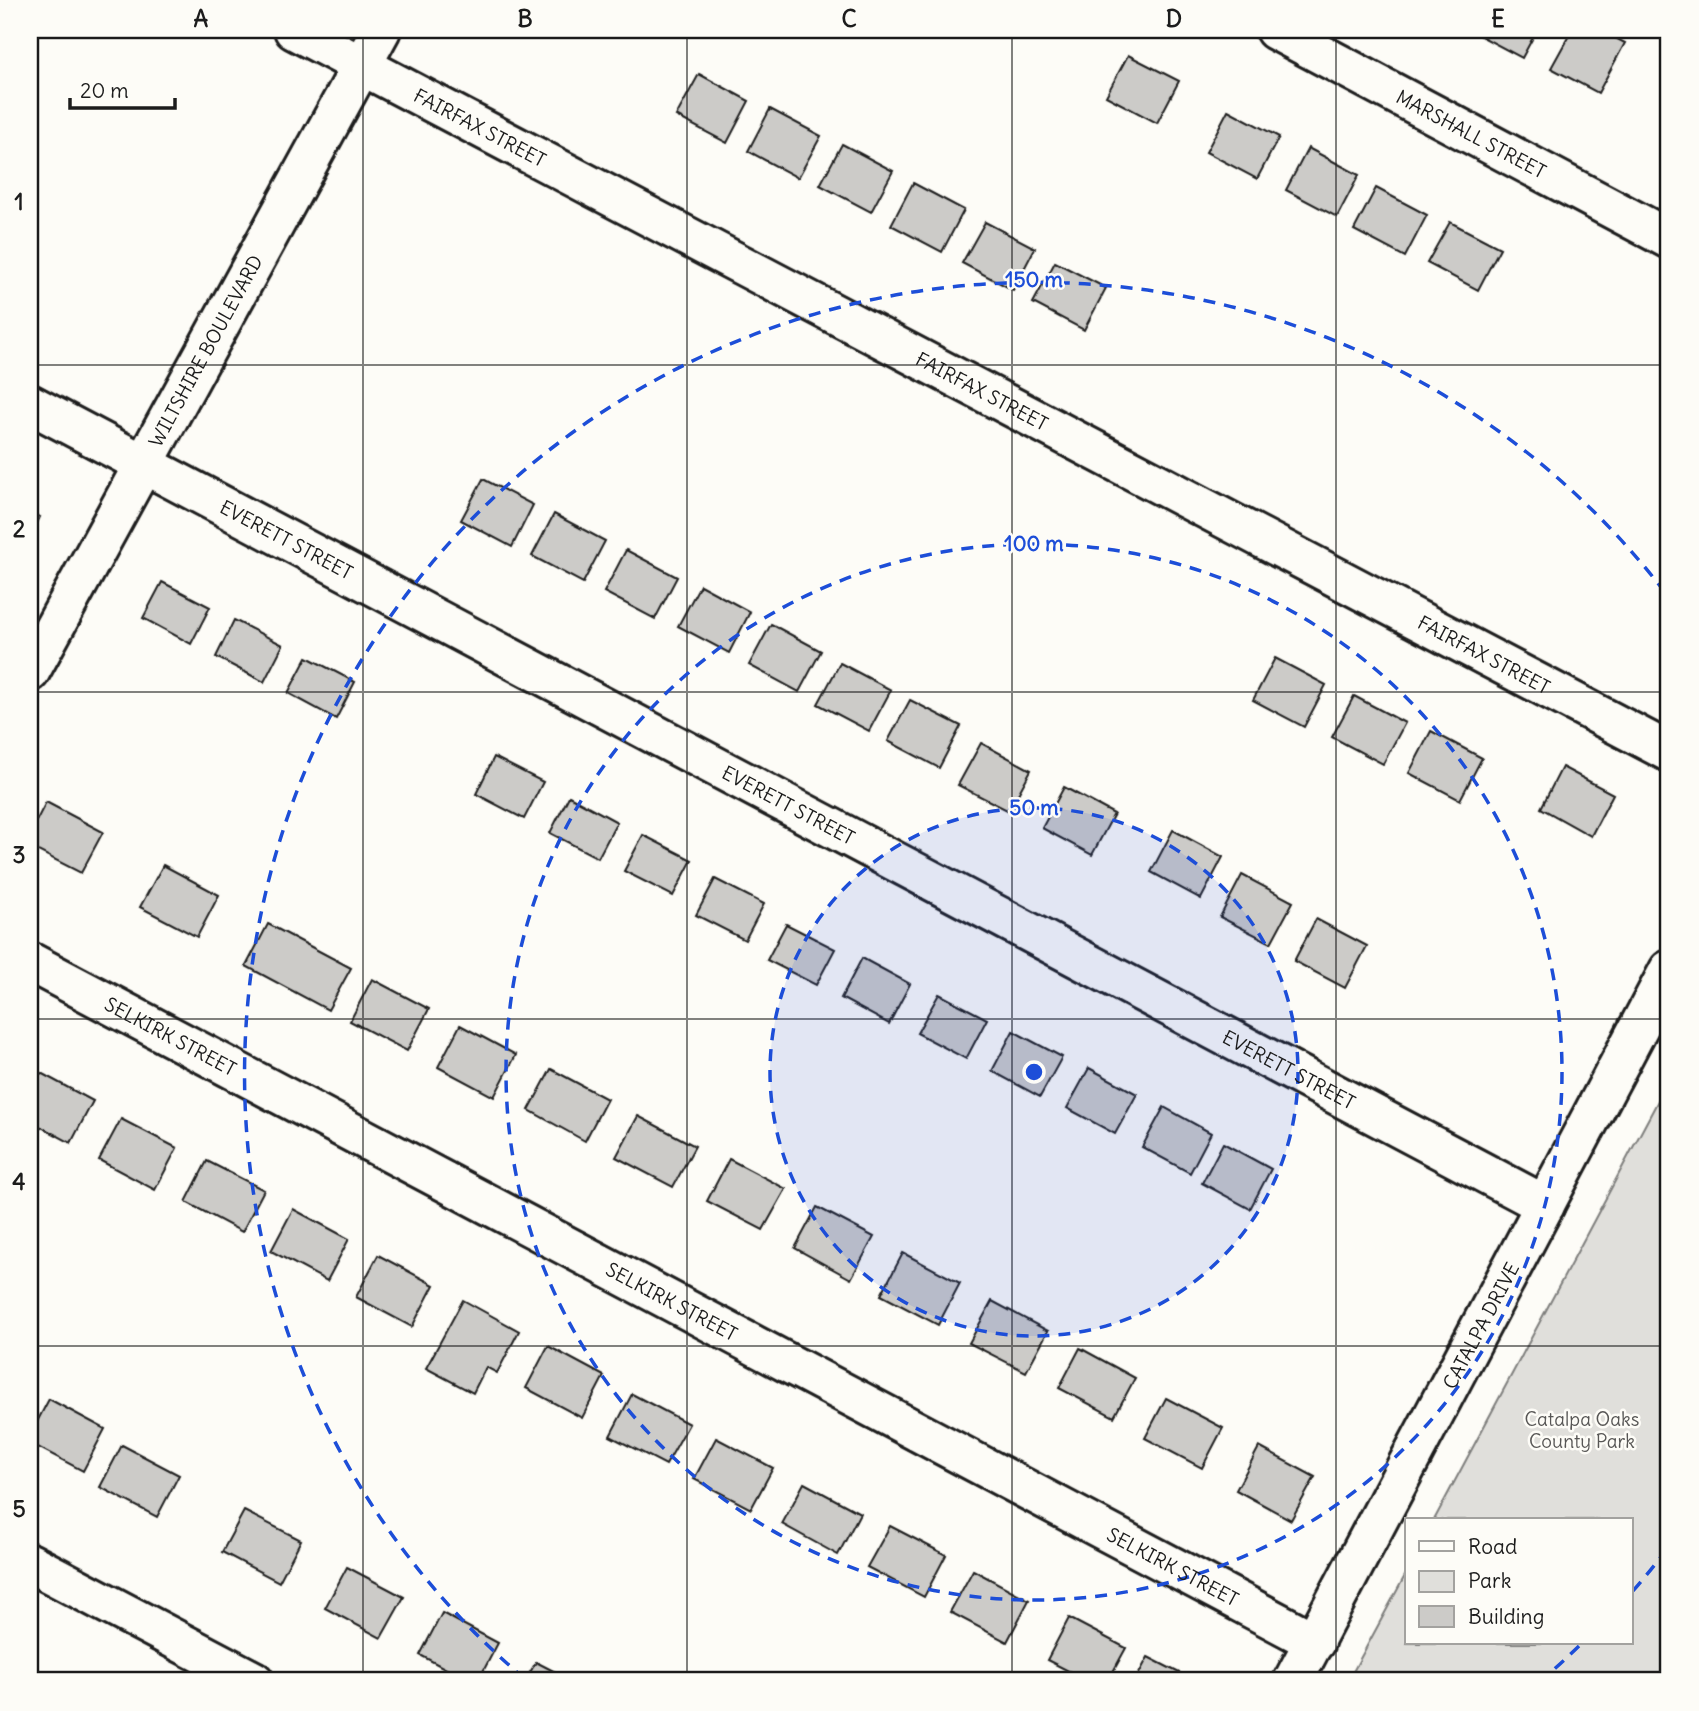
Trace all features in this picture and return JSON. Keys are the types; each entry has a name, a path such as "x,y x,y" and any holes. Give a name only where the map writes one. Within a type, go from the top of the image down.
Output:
{"street":[{"name":"FAIRFAX STREET","path":"294,30 1669,752"},
{"name":"WILTSHIRE BOULEVARD","path":"30,672 381,30"},
{"name":"MARSHALL STREET","path":"1275,30 1669,239"},
{"name":"EVERETT STREET","path":"30,404 1545,1205"},
{"name":"SELKIRK STREET","path":"30,962 1315,1642"},
{"name":"CATALPA DRIVE","path":"1293,1681 1669,970"},
{"path":"30,1563 254,1681"}],"green space":[{"name":"Catalpa Oaks County Park","path":"1669,1080 1669,1681 1348,1681 1405,1576 1405,1644 1632,1644 1632,1518 1435,1518"}],"building":[{"path":"1476,30 1537,30 1522,58 1475,33"},
{"path":"1572,30 1600,30 1625,43 1598,93 1551,68"},
{"path":"1128,55 1179,81 1157,123 1106,96"},
{"path":"699,74 749,101 727,143 676,116"},
{"path":"770,109 821,136 798,178 748,151"},
{"path":"1228,110 1279,137 1257,179 1206,152"},
{"path":"842,144 893,171 871,212 820,185"},
{"path":"1308,148 1359,175 1337,217 1286,190"},
{"path":"913,183 964,210 942,252 891,225"},
{"path":"1376,188 1427,215 1405,257 1354,230"},
{"path":"985,222 1035,248 1013,290 962,263"},
{"path":"1450,222 1500,248 1478,290 1427,263"},
{"path":"1055,262 1106,288 1084,330 1033,303"},
{"path":"483,479 533,505 512,547 461,520"},
{"path":"30,512 40,517 30,537"},
{"path":"554,514 605,541 583,583 532,556"},
{"path":"626,550 677,577 655,619 604,592"},
{"path":"162,582 210,607 191,644 143,618"},
{"path":"700,585 750,612 729,653 678,626"},
{"path":"234,620 283,645 264,682 216,657"},
{"path":"771,624 821,651 799,692 749,665"},
{"path":"307,657 355,682 336,719 288,693"},
{"path":"1275,658 1326,685 1304,727 1253,700"},
{"path":"840,663 891,690 869,731 818,704"},
{"path":"1354,696 1405,723 1383,764 1332,737"},
{"path":"910,700 961,726 939,768 888,741"},
{"path":"1431,731 1482,758 1460,800 1409,773"},
{"path":"981,743 1031,770 1009,811 958,785"},
{"path":"494,757 543,782 524,819 476,794"},
{"path":"1562,767 1613,794 1591,836 1541,808"},
{"path":"1064,787 1114,814 1092,855 1042,828"},
{"path":"569,796 617,822 598,858 550,833"},
{"path":"46,802 103,832 81,873 30,847 30,833"},
{"path":"1173,830 1223,857 1201,899 1151,872"},
{"path":"643,835 692,860 673,896 624,871"},
{"path":"163,865 219,895 197,937 140,907"},
{"path":"1242,875 1293,902 1271,943 1220,917"},
{"path":"715,879 764,904 745,940 696,915"},
{"path":"1316,919 1367,946 1345,988 1294,961"},
{"path":"268,924 351,968 328,1010 246,966"},
{"path":"786,924 835,949 816,985 767,960"},
{"path":"862,958 910,984 889,1024 841,998"},
{"path":"372,979 429,1009 407,1051 350,1021"},
{"path":"939,994 987,1019 966,1059 917,1033"},
{"path":"460,1025 516,1055 494,1097 438,1067"},
{"path":"1013,1031 1062,1057 1040,1097 992,1071"},
{"path":"1089,1068 1137,1094 1115,1134 1067,1108"},
{"path":"551,1069 607,1099 585,1141 529,1110"},
{"path":"37,1071 93,1101 71,1143 30,1121 30,1084"},
{"path":"1164,1107 1211,1133 1190,1173 1142,1147"},
{"path":"638,1116 695,1146 673,1187 616,1157"},
{"path":"121,1119 177,1148 155,1190 99,1160"},
{"path":"1223,1143 1271,1169 1250,1209 1202,1183"},
{"path":"729,1159 786,1189 763,1230 707,1201"},
{"path":"207,1161 264,1190 242,1232 186,1202"},
{"path":"817,1207 874,1237 851,1279 795,1248"},
{"path":"293,1209 349,1239 327,1281 271,1251"},
{"path":"903,1253 960,1283 938,1325 881,1295"},
{"path":"378,1255 434,1285 412,1327 356,1297"},
{"path":"463,1300 519,1331 497,1373 486,1367 473,1393 426,1368"},
{"path":"992,1301 1048,1331 1026,1372 969,1343"},
{"path":"548,1346 604,1376 582,1418 526,1388"},
{"path":"1080,1348 1135,1378 1114,1417 1059,1388"},
{"path":"632,1394 689,1424 666,1465 610,1436"},
{"path":"1166,1398 1223,1428 1202,1468 1145,1438"},
{"path":"49,1399 105,1429 83,1471 30,1443 30,1435"},
{"path":"716,1438 773,1468 751,1509 694,1479"},
{"path":"122,1445 179,1475 157,1517 100,1487"},
{"path":"1259,1447 1315,1477 1291,1520 1236,1490"},
{"path":"804,1483 860,1513 838,1555 782,1524"},
{"path":"244,1511 301,1540 279,1582 222,1552"},
{"path":"890,1526 946,1555 924,1597 867,1567"},
{"path":"347,1567 404,1597 381,1638 325,1608"},
{"path":"973,1570 1029,1600 1007,1642 950,1612"},
{"path":"442,1613 498,1643 478,1681 469,1681 420,1655"},
{"path":"1069,1618 1126,1648 1108,1681 1088,1681 1047,1660"},
{"path":"1148,1657 1195,1681 1135,1681"},
{"path":"536,1662 573,1681 525,1681"},
{"path":"31,1667 58,1681 30,1681"}]}
